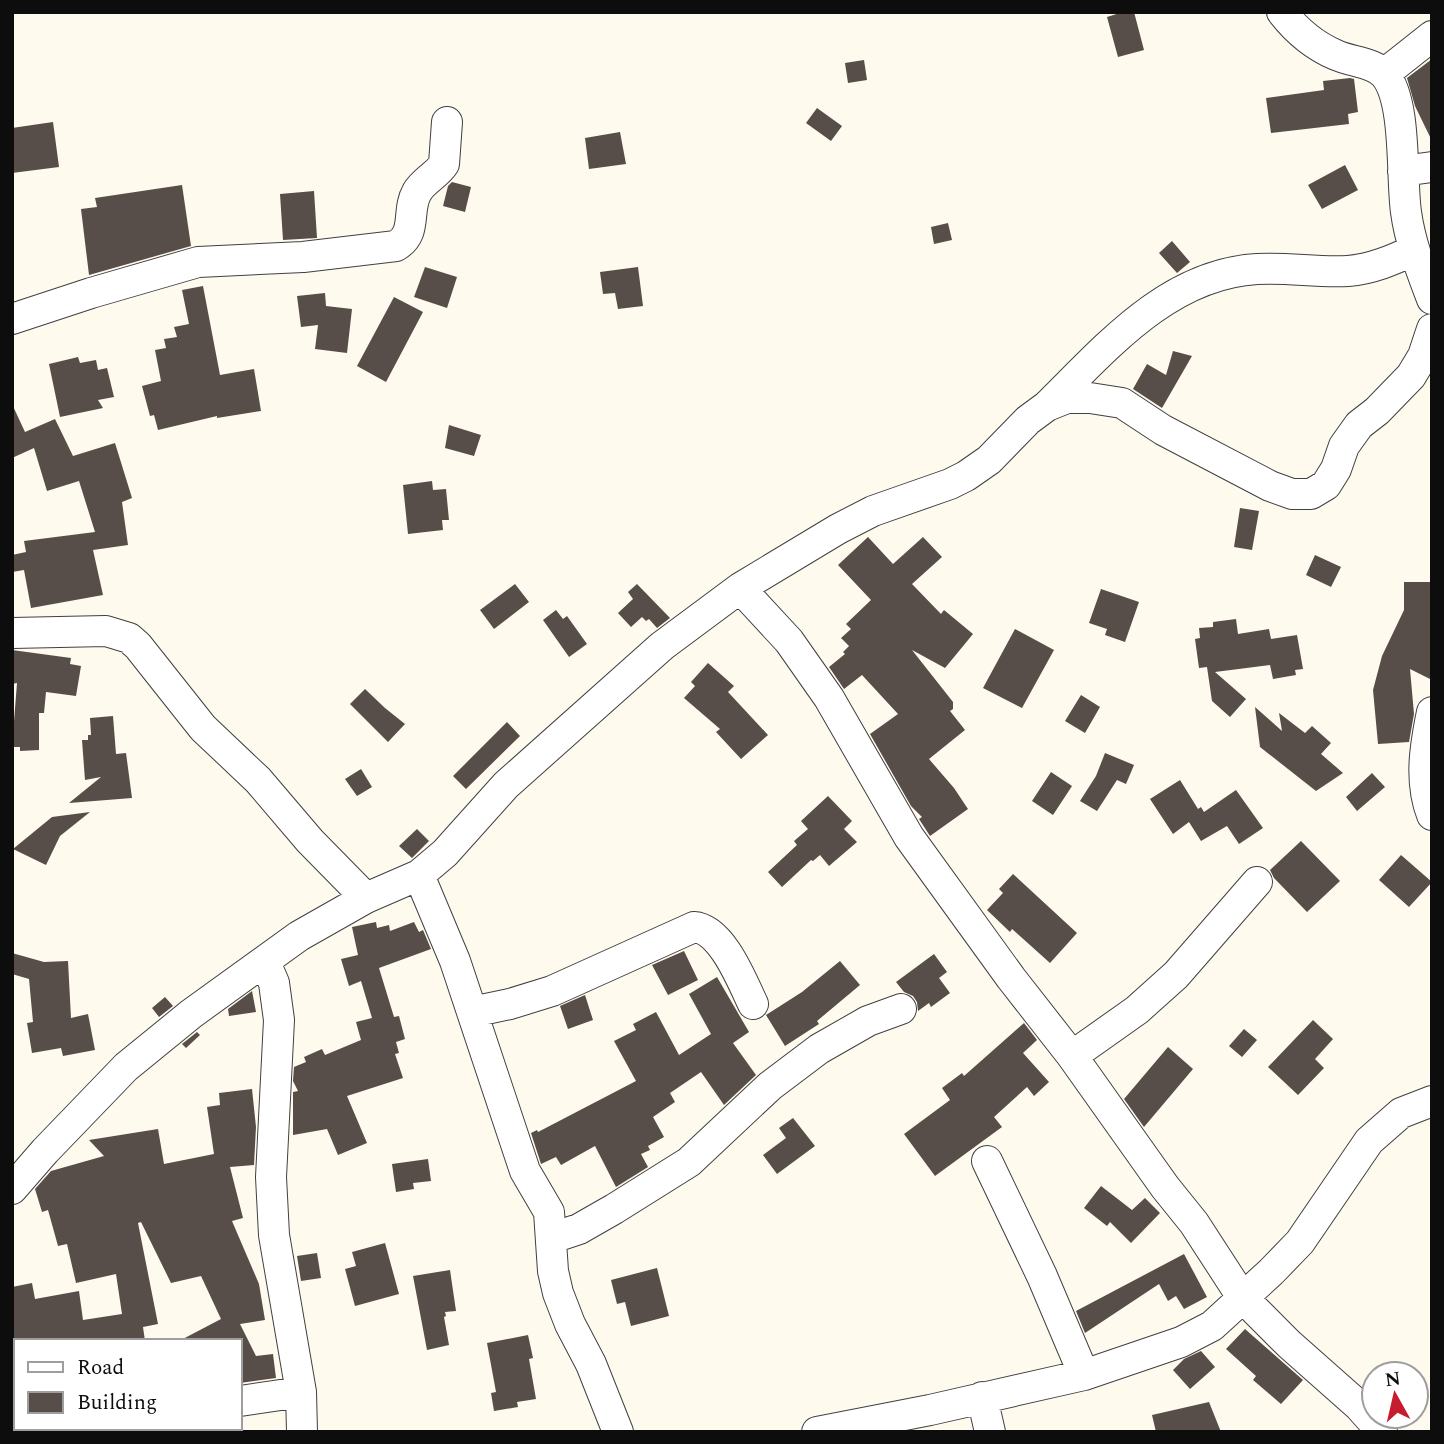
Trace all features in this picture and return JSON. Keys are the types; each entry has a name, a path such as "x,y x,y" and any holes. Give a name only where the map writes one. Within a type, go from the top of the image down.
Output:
{"street":[{"path":"1282,12 1293,27 1318,44 1336,55 1369,65 1384,74 1391,86 1402,134 1417,169 1406,213 1414,250 1432,299"},
{"path":"1384,74 1432,36"},
{"path":"12,319 198,262 303,257 396,246 405,241 409,232 417,191 444,164 447,122"},
{"path":"12,1189 126,1067 191,1014 299,936 366,898 419,875 445,853 506,785 662,646 740,588 838,529 873,511 950,484 989,460 1012,434 1046,406 1145,313 1178,291 1220,276 1255,269 1346,271 1369,268 1414,250"},
{"path":"1046,406 1067,398 1122,403 1163,430 1270,486 1292,494 1311,494 1326,485 1336,470 1344,446 1359,425 1377,411 1410,376 1423,356 1432,328"},
{"path":"740,588 789,641 829,698 909,837 1072,1056 1151,1169 1194,1223 1242,1297 1289,1344 1359,1406 1381,1432"},
{"path":"12,633 106,631 128,638 138,646 203,728 258,780 310,841 366,898"},
{"path":"1432,712 1425,743 1424,779 1432,815"},
{"path":"419,875 455,961 525,1171 549,1212 553,1271 558,1293 570,1324 591,1364 618,1432"},
{"path":"1072,1056 1138,1010 1176,975 1257,882"},
{"path":"472,1012 552,991 694,927 702,927 713,934 738,972 753,1004"},
{"path":"265,962 274,984 279,1020 271,1177 274,1235 301,1392 302,1432"},
{"path":"552,1238 579,1228 614,1209 689,1162 770,1086 819,1049 868,1021 901,1009"},
{"path":"817,1432 1084,1375 1181,1342 1212,1326 1300,1242 1369,1141 1401,1114 1432,1101"},
{"path":"987,1161 1042,1276 1084,1375"},
{"path":"242,1401 301,1392"},
{"path":"982,1397 990,1432"}],"building":[{"path":"1134,12 1144,50 1118,57 1107,17"},
{"path":"1432,59 1432,141 1415,106 1407,78"},
{"path":"864,60 867,80 848,83 845,63"},
{"path":"1354,79 1358,112 1348,114 1349,124 1271,133 1266,98 1324,90 1323,81"},
{"path":"817,108 842,126 831,141 806,123"},
{"path":"53,122 59,167 12,173 12,128"},
{"path":"620,132 626,164 589,169 585,138"},
{"path":"1345,165 1358,190 1322,209 1308,185"},
{"path":"452,182 471,187 465,212 443,206 448,186"},
{"path":"182,185 191,246 89,275 81,209 97,207 95,198"},
{"path":"314,191 317,238 283,240 280,194"},
{"path":"948,223 952,240 934,244 931,227"},
{"path":"1172,241 1190,262 1177,273 1159,253"},
{"path":"425,267 457,277 447,308 414,297"},
{"path":"638,267 643,306 618,309 615,293 603,294 600,272"},
{"path":"203,286 220,375 254,369 261,411 217,416 158,430 154,415 150,416 142,386 161,381 155,350 166,348 164,339 177,337 174,327 189,324 182,290"},
{"path":"325,293 326,306 352,309 347,353 315,349 318,325 301,327 297,296"},
{"path":"394,297 423,312 386,382 357,366"},
{"path":"1173,351 1192,356 1162,408 1133,389 1147,364 1166,375"},
{"path":"78,357 80,363 96,360 98,370 107,368 114,397 98,400 103,408 60,417 49,364"},
{"path":"12,404 25,432 55,419 73,456 115,443 132,498 122,502 128,545 93,550 103,595 31,608 24,570 12,572 12,555 26,552 24,541 95,532 79,481 47,491 34,448 12,458"},
{"path":"449,425 481,435 474,456 445,448"},
{"path":"432,481 433,490 446,489 449,520 442,520 443,530 408,534 403,485"},
{"path":"1240,508 1259,511 1252,550 1234,547"},
{"path":"868,537 893,564 923,537 942,557 912,584 941,614 944,610 973,634 945,668 912,650 953,702 953,709 950,711 965,730 929,759 968,809 930,836 919,819 922,817 911,806 870,734 898,714 862,675 844,689 829,667 845,654 843,652 849,646 841,638 851,629 846,624 871,600 838,565"},
{"path":"1315,555 1341,567 1331,587 1306,575"},
{"path":"1404,582 1432,582 1432,680 1410,669 1414,714 1409,742 1378,744 1373,690 1382,656 1404,610"},
{"path":"515,584 529,602 494,629 480,610"},
{"path":"637,584 670,618 657,628 649,619 646,621 642,617 631,627 618,613 633,599 628,592"},
{"path":"1101,589 1139,602 1125,642 1105,635 1107,629 1089,623"},
{"path":"556,610 563,619 567,616 587,644 569,657 543,620"},
{"path":"1236,619 1238,634 1269,629 1271,639 1297,635 1303,669 1295,670 1296,675 1273,679 1270,665 1215,672 1246,699 1230,717 1212,701 1207,667 1199,668 1195,639 1200,638 1199,628 1213,627 1213,622"},
{"path":"1015,629 1054,650 1022,708 983,688"},
{"path":"12,650 71,658 70,664 81,666 76,696 46,692 44,713 39,713 39,750 20,751 20,747 12,747 17,683 12,684"},
{"path":"708,663 734,686 728,692 768,735 741,759 716,732 720,729 684,698 695,686 691,682"},
{"path":"365,689 405,724 388,742 350,704"},
{"path":"1081,695 1100,707 1085,733 1065,721"},
{"path":"1255,707 1282,731 1279,713 1305,733 1312,726 1331,743 1321,754 1343,773 1316,791 1260,747"},
{"path":"113,716 116,754 126,753 132,798 69,803 101,777 85,780 82,740 88,740 88,735 91,735 90,718"},
{"path":"507,722 520,736 466,789 453,776"},
{"path":"1105,753 1134,765 1126,784 1117,780 1097,811 1080,801 1096,776"},
{"path":"361,769 372,787 357,796 345,779"},
{"path":"1051,772 1072,786 1053,815 1032,801"},
{"path":"1372,773 1385,787 1357,811 1346,797"},
{"path":"1180,780 1198,809 1201,807 1204,812 1236,790 1263,828 1239,844 1227,826 1201,841 1189,822 1173,834 1150,799"},
{"path":"828,796 852,821 844,829 857,842 829,866 820,855 811,860 782,887 768,872 797,845 794,841 808,829 801,821"},
{"path":"90,812 60,836 46,865 13,849 52,817"},
{"path":"417,829 429,841 412,858 399,846"},
{"path":"1301,841 1340,881 1307,912 1274,878 1270,870"},
{"path":"1401,855 1432,882 1409,907 1379,880"},
{"path":"1013,874 1077,933 1050,963 987,910 1003,893 999,889"},
{"path":"376,922 377,928 389,925 390,931 414,922 419,932 423,930 431,949 379,968 394,1017 399,1016 405,1039 396,1042 399,1053 395,1054 403,1078 347,1096 367,1143 338,1155 327,1129 293,1135 293,1092 298,1091 293,1081 294,1067 306,1062 304,1057 322,1049 325,1055 361,1040 356,1022 372,1018 361,981 349,986 341,959 358,955 352,927"},
{"path":"684,951 698,980 668,995 652,965"},
{"path":"12,953 44,962 68,961 71,1018 88,1014 95,1050 63,1056 61,1048 32,1053 27,1023 33,1022 29,979 12,974"},
{"path":"934,954 947,972 939,978 950,993 931,1007 929,1003 918,1011 913,996 904,992 896,982"},
{"path":"840,961 860,985 817,1021 819,1024 785,1046 766,1015 802,992"},
{"path":"717,977 749,1032 733,1043 756,1075 724,1105 701,1072 670,1093 675,1102 653,1117 664,1137 648,1146 650,1150 641,1154 648,1167 616,1187 595,1146 561,1165 556,1157 541,1164 531,1133 537,1130 538,1132 636,1081 614,1041 636,1030 633,1024 656,1012 679,1055 711,1034 689,994"},
{"path":"252,991 256,1012 229,1016 228,1009"},
{"path":"585,995 593,1020 568,1029 560,1006"},
{"path":"165,997 173,1006 159,1017 152,1008"},
{"path":"1313,1020 1333,1039 1315,1059 1324,1068 1298,1095 1268,1067"},
{"path":"1024,1023 1037,1040 1023,1053 1049,1082 1034,1096 1027,1087 994,1117 1002,1127 935,1176 904,1134 950,1100 942,1088 962,1073 964,1076"},
{"path":"1244,1029 1257,1040 1242,1057 1229,1046"},
{"path":"197,1032 200,1035 186,1048 182,1044"},
{"path":"1168,1047 1193,1069 1144,1127 1124,1099"},
{"path":"252,1089 256,1127 254,1165 230,1167 243,1218 232,1221 259,1284 265,1320 240,1324 256,1356 273,1354 276,1378 242,1383 242,1339 183,1339 221,1319 201,1276 171,1283 141,1222 138,1223 158,1324 143,1327 145,1339 12,1341 12,1287 32,1283 35,1299 79,1291 83,1320 122,1314 116,1274 76,1283 67,1244 58,1246 48,1210 42,1212 35,1189 51,1171 104,1156 89,1140 158,1129 164,1164 214,1154 207,1107 220,1105 219,1093"},
{"path":"793,1118 815,1146 777,1174 763,1155 786,1138 779,1128"},
{"path":"428,1159 431,1181 413,1183 414,1189 396,1192 392,1164"},
{"path":"1101,1186 1132,1210 1145,1198 1160,1213 1131,1243 1110,1222 1107,1226 1084,1208"},
{"path":"385,1243 399,1294 355,1306 345,1269 356,1266 352,1252"},
{"path":"317,1253 321,1278 301,1281 297,1256"},
{"path":"1184,1254 1207,1297 1184,1309 1176,1296 1168,1301 1159,1284 1085,1333 1076,1311"},
{"path":"657,1268 669,1316 631,1326 625,1302 617,1304 611,1280"},
{"path":"450,1270 456,1311 445,1312 449,1345 427,1350 413,1276"},
{"path":"1245,1329 1303,1380 1281,1404 1253,1380 1256,1376 1226,1349"},
{"path":"528,1335 533,1358 529,1359 536,1399 517,1402 518,1407 494,1411 491,1393 496,1392 487,1343"},
{"path":"1201,1351 1215,1367 1190,1389 1173,1370 1184,1359"},
{"path":"1209,1402 1221,1432 1156,1432 1152,1415"}]}
